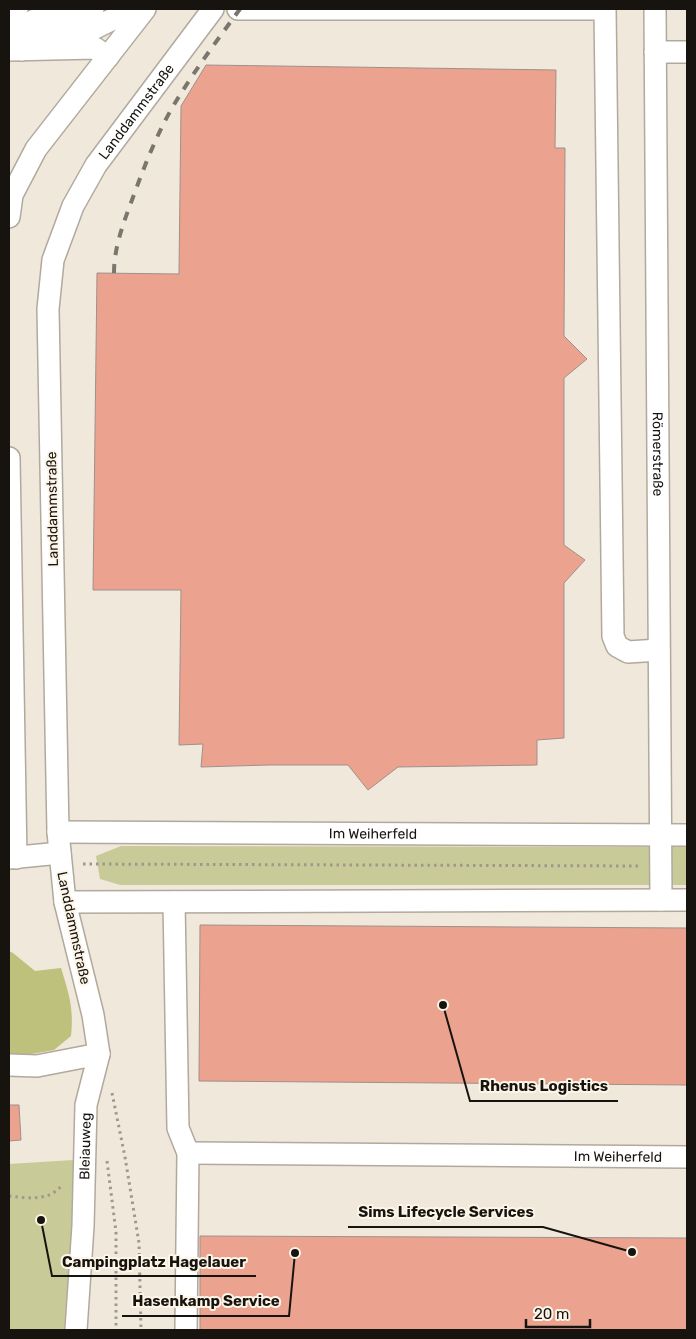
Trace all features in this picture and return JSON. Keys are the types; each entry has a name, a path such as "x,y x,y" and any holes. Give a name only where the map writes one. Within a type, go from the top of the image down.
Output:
{"street":[{"path":"9,13 17,9"},
{"path":"9,24 39,9"},
{"path":"9,32 57,9"},
{"path":"28,48 76,9"},
{"path":"93,9 23,43 28,48 95,48 108,57"},
{"path":"28,48 43,44 114,9"},
{"path":"28,48 60,45 133,9"},
{"path":"9,217 10,195 36,149 146,9"},
{"name":"Landdammstraße","path":"99,1054 93,1015 66,902 58,832 48,310 53,260 73,206 96,165 213,9"},
{"path":"238,9 605,10 613,636 617,646 628,652 659,650"},
{"name":"Römerstraße","path":"655,9 661,900"},
{"path":"655,52 687,52"},
{"path":"9,458 12,858 60,853"},
{"name":"Im Weiherfeld","path":"58,832 687,835"},
{"path":"66,902 687,900"},
{"path":"174,902 178,1128 188,1153 186,1330"},
{"path":"9,1065 37,1066 99,1054"},
{"name":"Bleiauweg","path":"76,1330 84,1226 86,1105 99,1054"},
{"name":"Im Weiherfeld","path":"188,1153 687,1157"}],"path":[{"path":"98,864 644,866"},
{"path":"110,1085 140,1243 141,1330"},
{"path":"107,1158 116,1232 116,1330"},
{"path":"9,1196 27,1198 46,1197 59,1190 64,1183"}],"green space":[{"path":"121,846 687,847 687,885 120,885 100,879 96,856"},
{"path":"9,951 35,971 61,968 70,1001 72,1017 71,1036 54,1050 9,1058"},
{"path":"73,1160 73,1276 68,1330 9,1330 9,1164"}],"building":[{"path":"206,65 556,70 555,148 565,148 564,336 587,359 564,378 564,545 585,560 564,583 564,738 537,740 537,765 398,767 368,790 348,765 201,767 203,744 179,745 181,590 93,590 97,273 179,274 181,106"},
{"path":"200,925 687,928 687,1085 199,1081"},
{"path":"9,1105 19,1105 21,1140 9,1141"},
{"path":"200,1236 687,1238 687,1330 200,1330"}],"railway":[{"path":"114,273 117,245 122,227 162,126 190,79 240,9"}],"place":[{"name":"Rhenus Logistics","path":"443,1005"},
{"name":"Campingplatz Hagelauer","path":"41,1220"},
{"name":"Sims Lifecycle Services","path":"632,1252"},
{"name":"Hasenkamp Service","path":"295,1253"}]}
